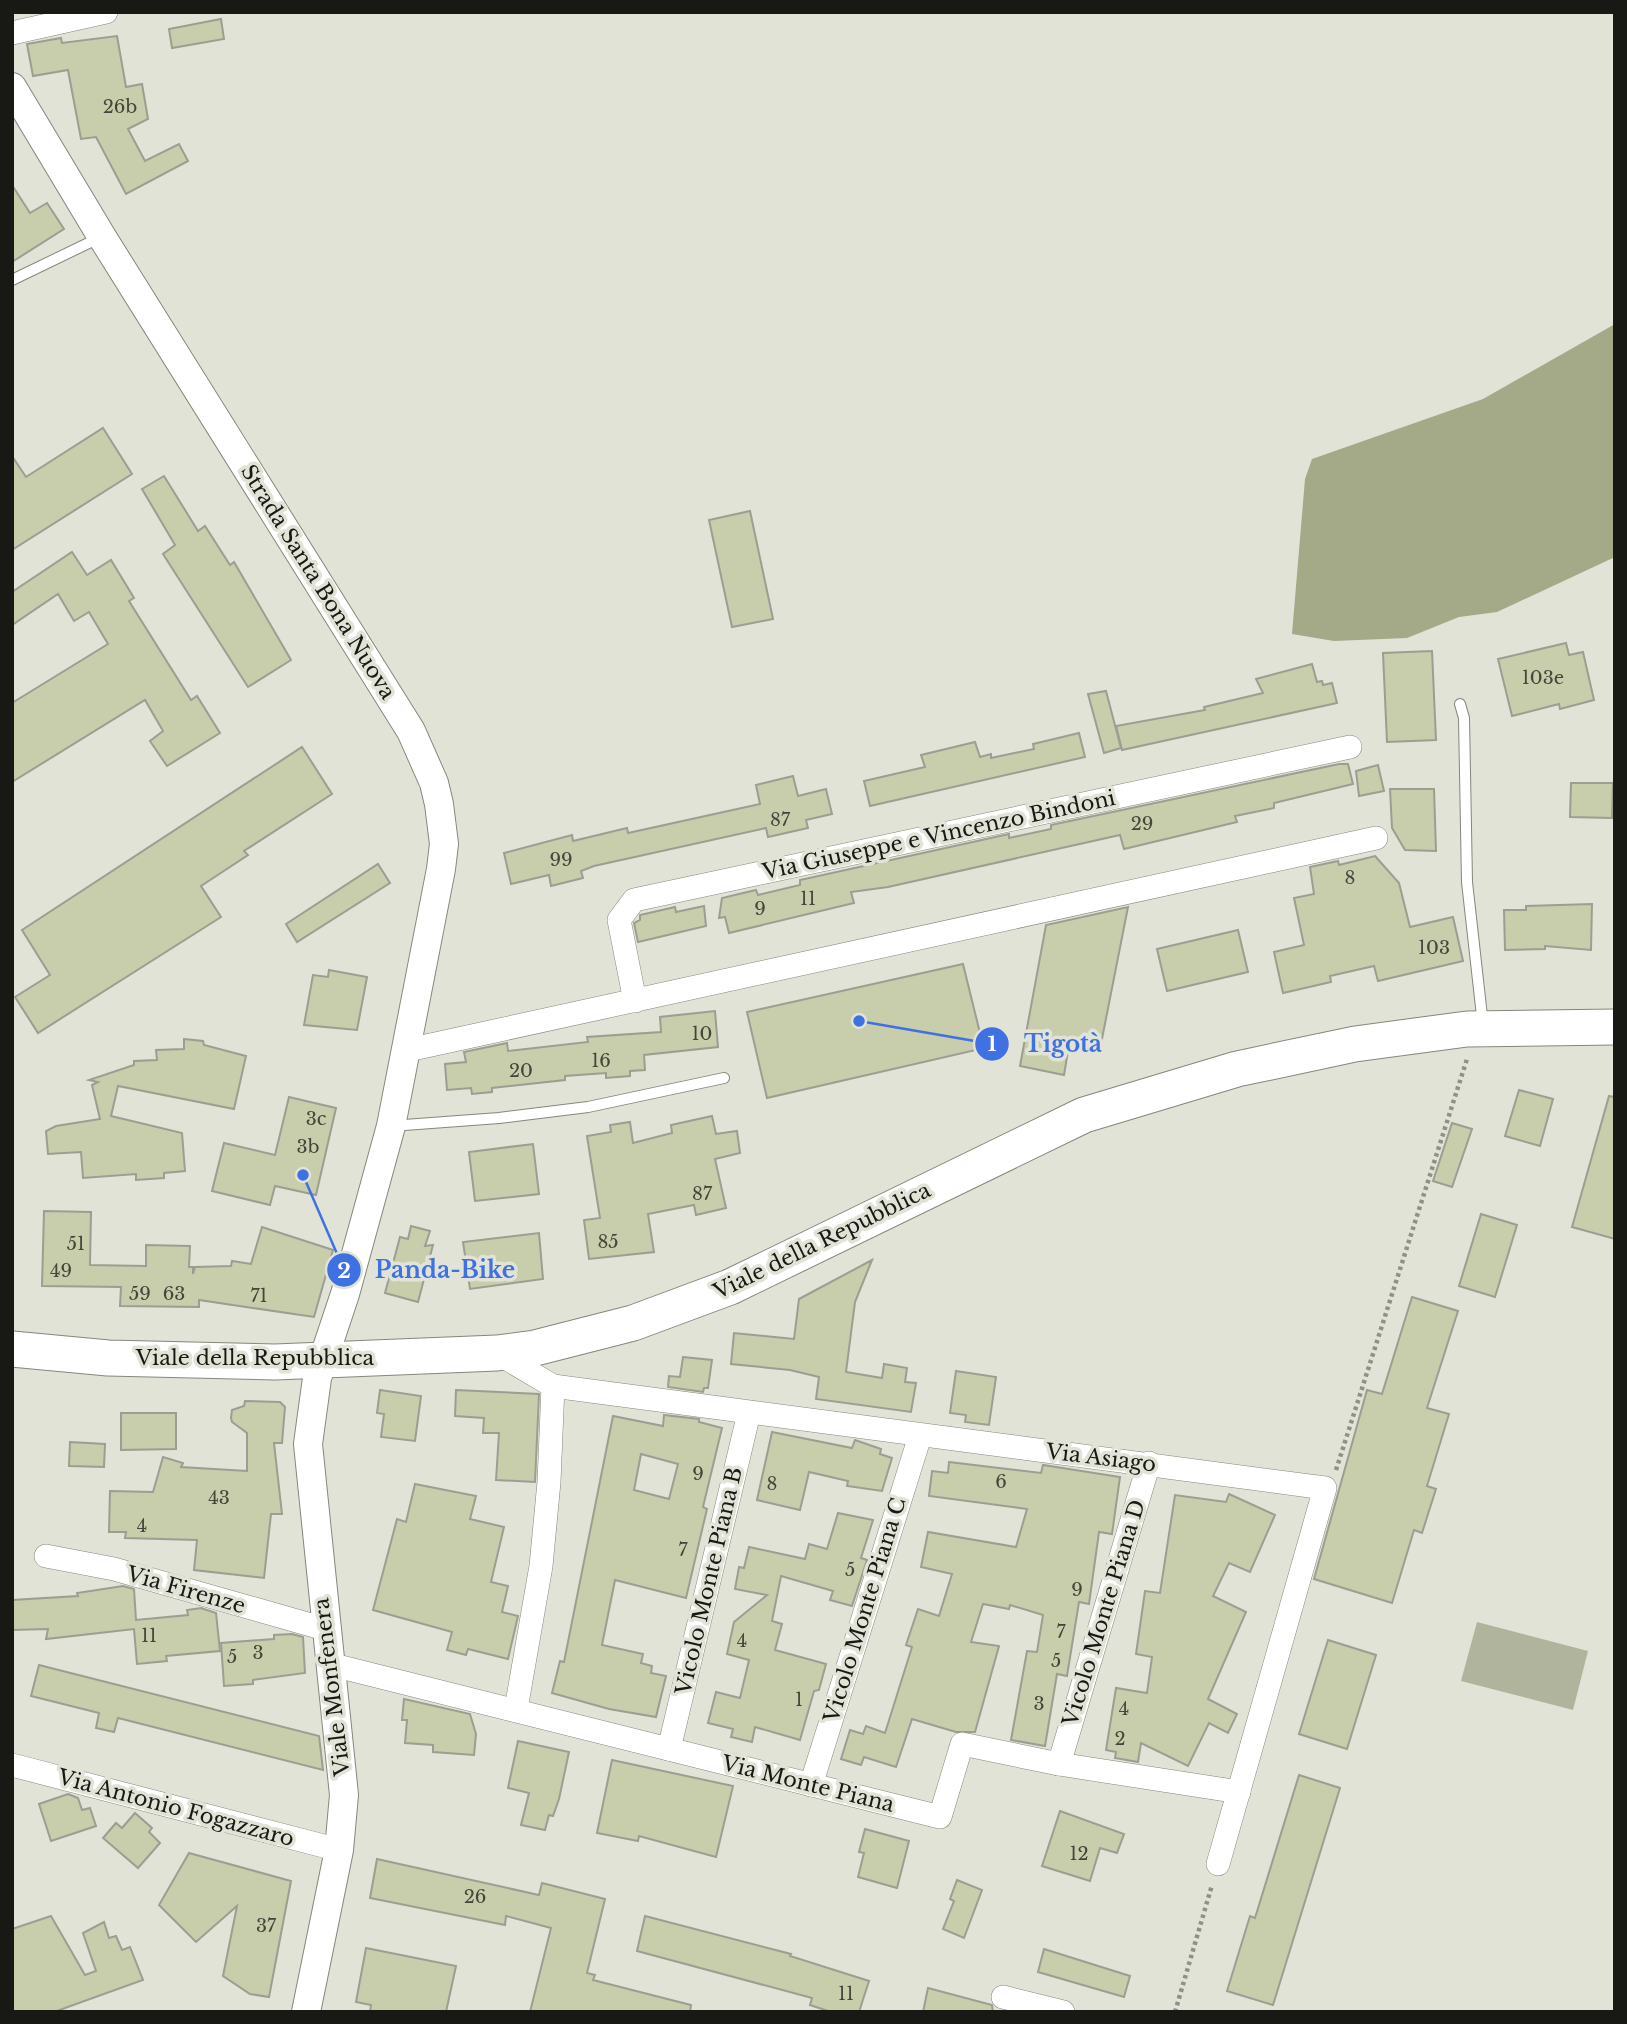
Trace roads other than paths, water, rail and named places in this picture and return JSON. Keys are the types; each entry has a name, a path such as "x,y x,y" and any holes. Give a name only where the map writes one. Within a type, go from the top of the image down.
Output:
{"main road":[{"name":"Viale della Repubblica","path":"12,1349 108,1358 323,1360 498,1353 569,1340 633,1323 730,1287 1084,1115 1237,1069 1355,1044 1476,1039 1615,1027"}],"street":[{"path":"12,33 106,12"},
{"name":"Strada Santa Bona Nuova","path":"12,87 102,237 396,705 434,783 442,822 441,869 408,1050 391,1126 345,1294 323,1360"},
{"name":"Via Giuseppe e Vincenzo Bindoni","path":"635,1001 619,920 634,900 1350,747"},
{"path":"408,1050 1376,838"},
{"name":"Via Asiago","path":"498,1353 553,1386 1325,1488 1239,1791"},
{"name":"Viale Monfenera","path":"306,2012 339,1850 344,1795 308,1444 314,1395 323,1360"},
{"path":"516,1709 541,1566 549,1482 553,1386"},
{"name":"Vicolo Monte Piana B","path":"669,1749 748,1413"},
{"name":"Vicolo Monte Piana C","path":"811,1785 919,1436"},
{"name":"Vicolo Monte Piana D","path":"1059,1764 1149,1463"},
{"name":"Via Firenze","path":"46,1556 114,1569 325,1629"},
{"name":"Via Monte Piana","path":"329,1664 940,1817 962,1744 1059,1764 1239,1791"},
{"name":"Via Antonio Fogazzaro","path":"12,1765 339,1850"},
{"path":"1219,1864 1239,1791"},
{"path":"1003,1997 1063,2012"}],"lane":[{"path":"12,279 102,237"},
{"path":"1460,704 1464,718 1467,882 1476,1039"},
{"path":"391,1126 499,1118 587,1107 724,1078"}],"place":[{"name":"Tigotà","path":"859,1021"},
{"name":"Panda-Bike","path":"303,1175"}]}
